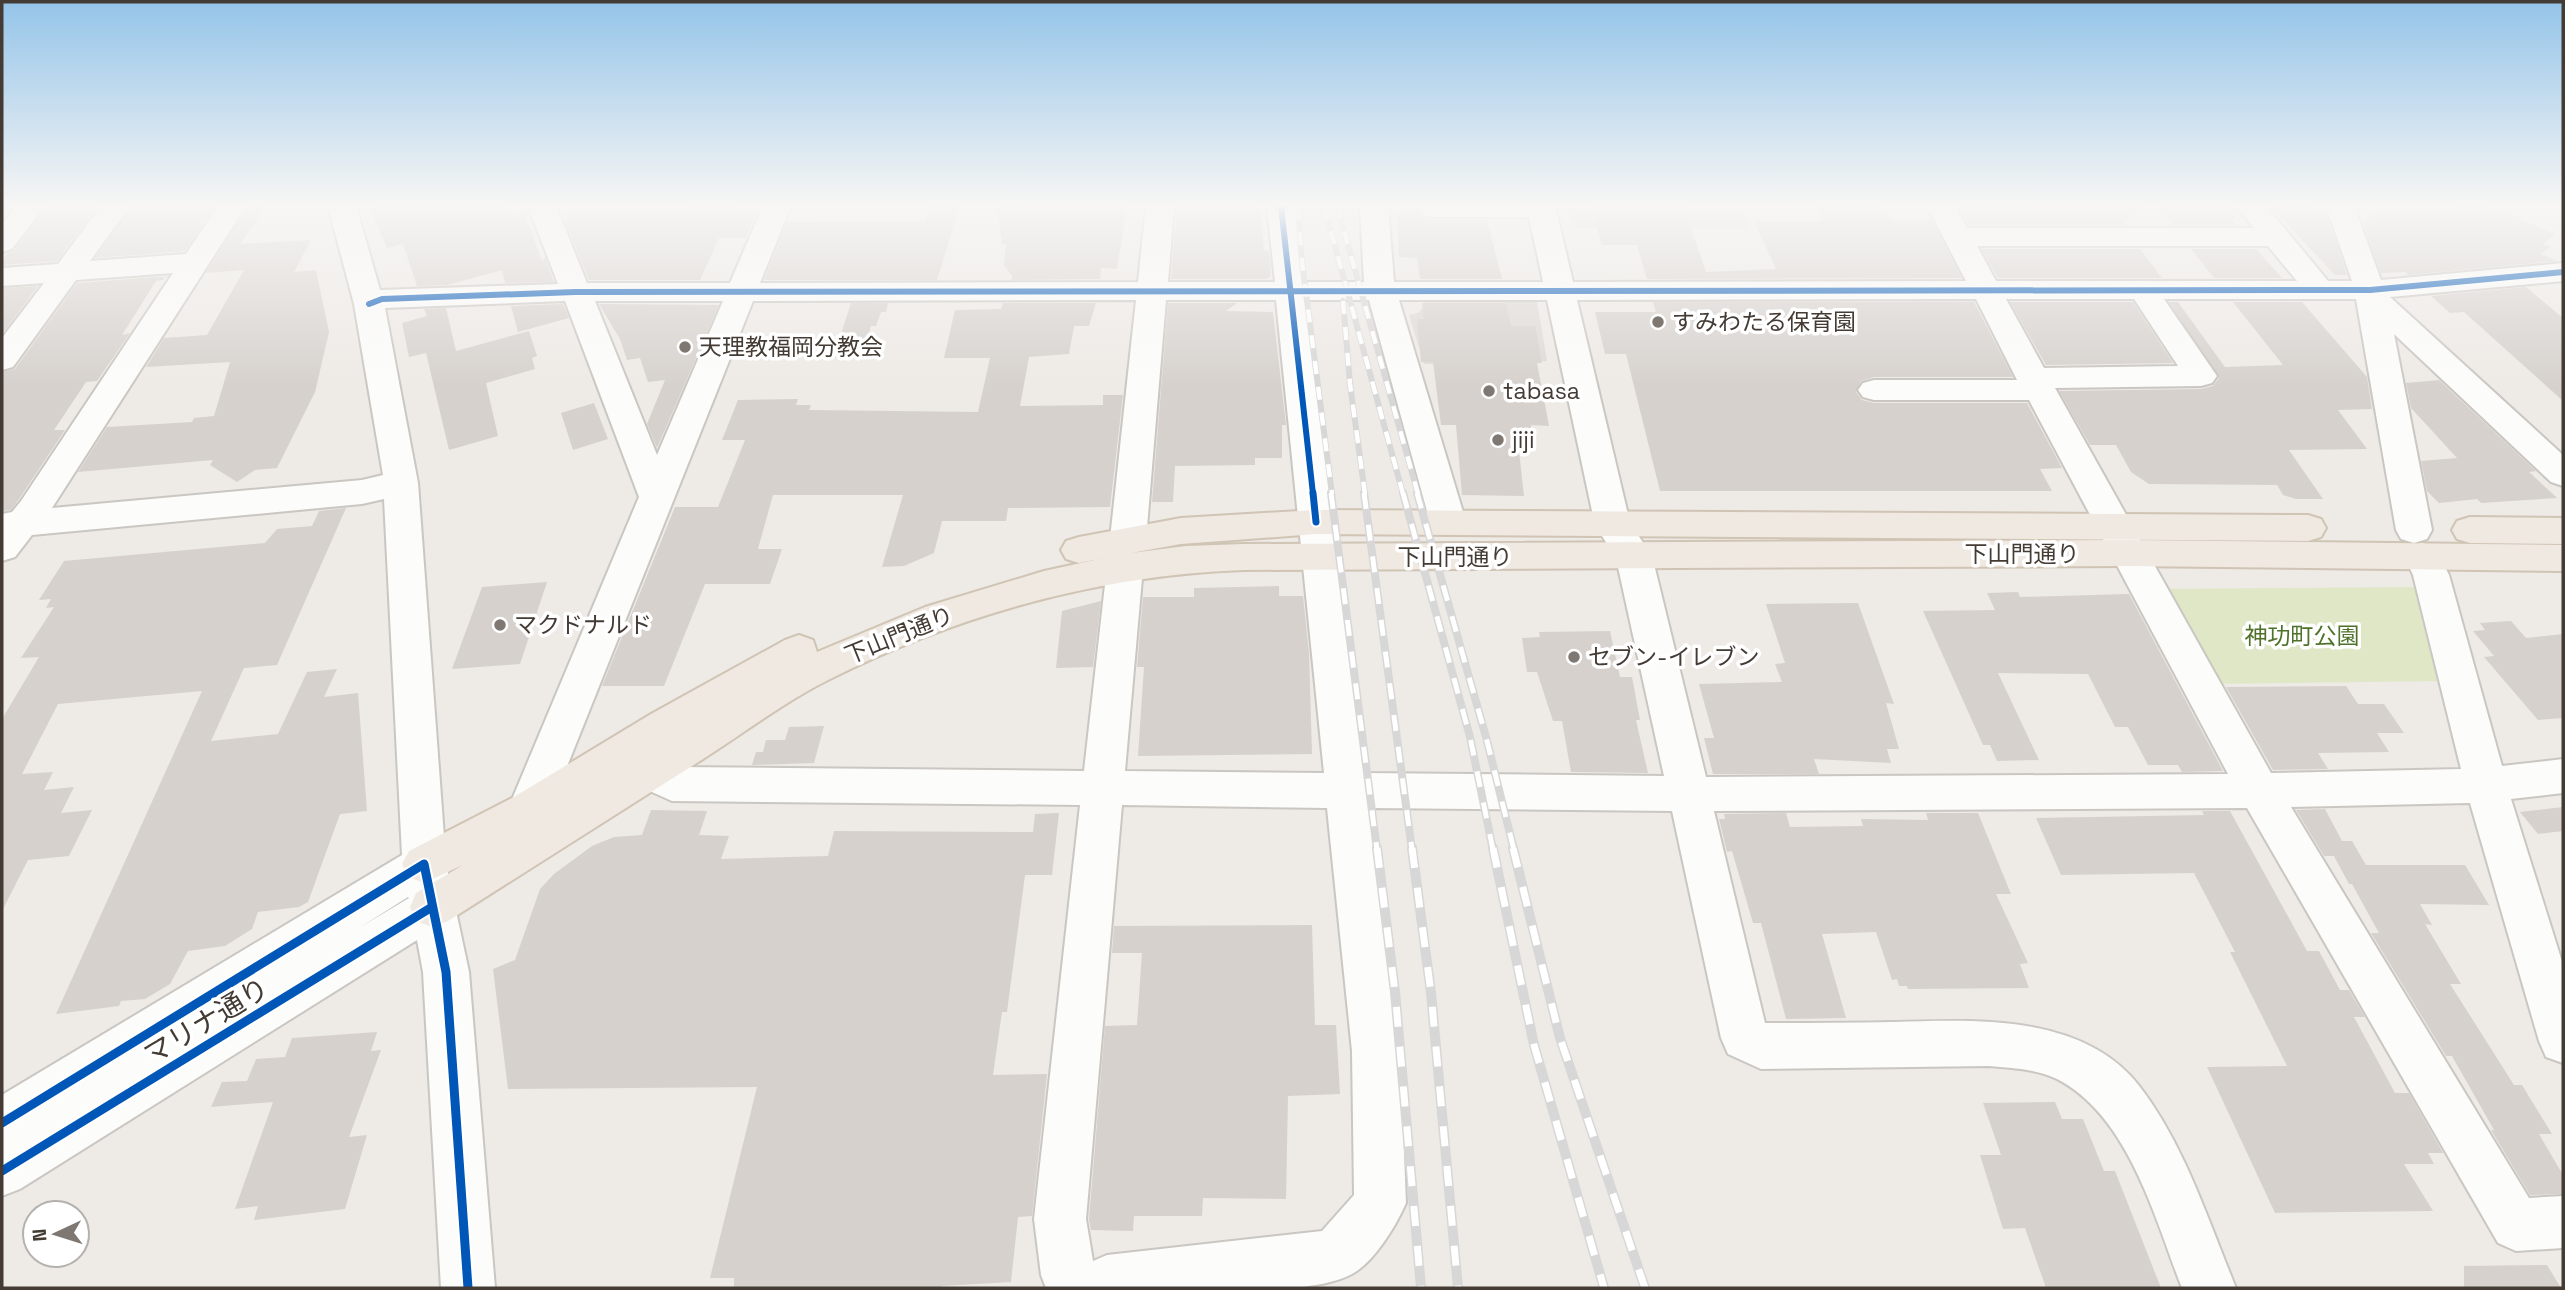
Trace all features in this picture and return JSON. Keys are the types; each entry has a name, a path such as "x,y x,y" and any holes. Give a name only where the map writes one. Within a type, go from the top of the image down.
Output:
{"main road":[{"name":"下山門通り","path":"428,886 529,809 665,724 797,651 930,593 1033,560 1127,553 1186,559 1448,522 1623,540"},
{"name":"下山門通り","path":"2418,543 2563,531"},
{"name":"下山門通り","path":"1318,539 2120,539 2418,543 2563,558"},
{"name":"下山門通り","path":"428,886 649,772 813,670 938,617 1044,584 1127,553"}],"street":[{"path":"2,360 73,266"},
{"path":"2,277 137,266"},
{"path":"9,533 193,266"},
{"path":"359,266 369,304 401,483 428,886 446,972 468,1288"},
{"path":"565,266 657,498"},
{"path":"529,809 751,266"},
{"path":"1073,1288 1068,1275 1060,1219 1155,266"},
{"path":"1094,1288 1107,1282 1296,1262 1335,1255 1360,1230 1380,1203 1376,1051 1289,266"},
{"path":"1377,266 1448,522"},
{"path":"1554,266 1687,794 1745,1038 1761,1046 1998,1043 2050,1053 2077,1065 2100,1081 2120,1101 2157,1161 2209,1288"},
{"path":"1972,266 2259,791 2516,1225 2563,1222"},
{"path":"2300,266 2320,290"},
{"path":"2361,266 2371,293 2418,543 2431,575 2486,785 2563,1041"},
{"path":"369,304 382,299 575,292 2320,290 2371,293 2562,274"},
{"path":"1874,390 2201,376 2143,290"},
{"path":"2371,293 2563,474"},
{"path":"9,533 362,492 401,483"},
{"path":"649,772 671,784 1687,794 2259,791 2486,785 2563,776"},
{"name":"マリナ通り","path":"2,1123 428,886"},
{"name":"マリナ通り","path":"2,1171 428,886"}],"green space":[{"name":"神功町公園","path":"2421,587 2444,681 2215,684 2161,589"}],"shaded area":[{"path":"1425,301 1537,301 1547,361 1424,364 1409,315 1418,313"}],"building":[{"path":"210,266 297,266 294,272 316,270 329,332 315,392 277,468 255,470 237,482 210,465 213,460 78,472 107,427 192,422 194,418 214,416 230,362 146,367 164,338 207,335 244,270 206,273"},
{"path":"410,266 548,266 554,282 505,283 502,270 447,285 417,286"},
{"path":"583,266 706,266 700,280 589,280"},
{"path":"769,266 941,266 937,280 764,280"},
{"path":"1005,266 1117,266 1117,269 1101,268 1100,279 1011,280 1012,276"},
{"path":"1172,266 1270,266 1271,276 1267,279 1171,279"},
{"path":"1418,266 1499,266 1502,279 1420,279"},
{"path":"1643,266 1704,266 1706,272 1776,269 1775,266 1956,266 1962,278 1647,279"},
{"path":"1991,266 2153,266 2162,278 1998,278"},
{"path":"2205,266 2271,266 2282,278 2214,278"},
{"path":"2327,266 2344,266 2347,275 2335,275"},
{"path":"2379,266 2502,266 2408,275 2405,272 2381,273"},
{"path":"165,276 163,280 156,281 122,335 130,333 97,381 86,382 54,430 65,430 19,499 11,510 2,511 2,372 15,369 77,283"},
{"path":"38,286 2,334 2,288"},
{"path":"2526,287 2563,318 2563,401 2464,312 2450,313 2431,296"},
{"path":"1653,302 1974,302 2013,377 1874,377 1861,381 1856,392 1862,400 1874,403 2027,403 2062,468 2040,469 2052,491 1660,491 1626,354 1605,354 1595,312 1656,312"},
{"path":"2010,302 2133,302 2173,363 2046,365"},
{"path":"2169,302 2178,302 2225,367 2283,365 2233,302 2302,302 2367,377 2372,409 2338,410 2367,449 2289,450 2323,499 2296,499 2283,495 2277,485 2149,484 2131,472 2116,445 2090,445 2059,391 2201,389 2213,386 2219,378"},
{"path":"851,303 888,303 886,312 881,312 876,326 871,326 866,344 838,343"},
{"path":"1003,303 1096,303 1089,326 1074,326 1069,354 1029,357 1020,406 1103,405 1103,395 1123,395 1110,507 1008,508 1006,521 942,521 934,553 904,566 882,567 903,495 773,495 758,549 782,549 770,584 705,584 664,686 602,686 675,507 718,507 745,440 722,440 738,400 798,399 796,405 811,405 809,410 978,412 990,358 944,358 955,310 1001,309"},
{"path":"1168,303 1237,303 1226,311 1273,312 1286,425 1282,425 1282,458 1255,458 1255,465 1175,466 1173,502 1152,502"},
{"path":"1422,303 1506,303 1511,326 1535,326 1542,363 1537,363 1549,426 1531,425 1535,451 1519,451 1524,496 1462,495 1456,425 1441,425 1433,362 1421,362 1417,319 1424,319"},
{"path":"563,304 569,318 518,332 511,306"},
{"path":"599,304 719,305 657,448 647,424 665,380 648,382 640,358 627,360 620,339"},
{"path":"446,308 456,351 529,331 537,356 532,358 535,369 486,383 498,436 449,450 426,353 409,357 402,323 427,316 424,309"},
{"path":"2439,380 2536,471 2529,472 2557,498 2481,503 2477,499 2439,503 2427,491 2421,461 2457,458 2411,408 2406,383"},
{"path":"594,403 608,439 573,450 561,413"},
{"path":"346,508 277,665 244,668 211,741 278,734 307,672 337,669 324,697 358,693 367,811 340,814 308,902 299,907 258,912 252,929 225,946 188,951 170,984 145,999 121,1001 119,1006 56,1014 202,691 58,704 22,774 53,772 44,790 74,787 61,813 92,810 69,856 28,860 2,911 2,719 39,657 21,658 54,607 46,608 51,599 39,600 64,561 265,543 277,529 312,526 319,511"},
{"name":"マクドナルド","path":"547,582 520,664 452,669 482,587"},
{"path":"1279,586 1279,596 1303,596 1309,653 1312,754 1138,756 1144,667 1137,667 1143,597 1194,597 1194,588"},
{"path":"2018,592 2020,597 2129,594 2223,771 2182,772 2178,765 2148,765 2128,727 2115,727 2088,674 1998,673 2039,760 1997,761 1990,745 1983,745 1923,611 1995,610 1987,593"},
{"path":"1101,601 1093,667 1056,668 1062,611"},
{"path":"1858,603 1894,704 1886,703 1899,749 1887,749 1891,763 1814,759 1819,774 1713,774 1704,738 1714,738 1699,684 1782,682 1775,664 1785,663 1766,604"},
{"path":"2511,621 2526,638 2563,634 2563,718 2538,720 2484,657 2494,656 2473,631 2485,630 2480,623"},
{"path":"1610,631 1620,677 1632,677 1640,720 1636,720 1648,773 1571,772 1562,721 1553,721 1537,672 1527,672 1522,638 1540,637 1539,632"},
{"path":"2346,686 2358,704 2384,704 2404,733 2377,733 2389,752 2318,753 2328,769 2273,770 2226,687"},
{"path":"824,726 814,763 752,765 756,752 763,752 766,740 785,740 789,727"},
{"path":"2563,807 2563,831 2538,834 2520,812"},
{"path":"2325,809 2342,841 2352,841 2366,865 2465,865 2489,905 2420,904 2432,925 2425,924 2461,984 2450,984 2514,1085 2522,1085 2552,1134 2539,1134 2563,1175 2563,1194 2530,1195 2491,1130 2494,1130 2452,1056 2446,1056 2371,933 2379,933 2352,884 2349,884 2334,856 2324,856 2296,810"},
{"path":"651,810 707,811 699,835 729,836 721,859 828,856 834,831 1033,832 1035,814 1059,813 1052,875 1025,875 1007,1012 1002,1012 993,1075 1047,1074 1032,1216 1018,1217 1011,1282 941,1288 734,1288 734,1278 710,1278 757,1087 508,1089 493,969 515,960 540,889 554,874 592,846 614,837 642,835"},
{"path":"2202,811 2230,811 2307,951 2319,951 2340,990 2349,990 2365,1017 2354,1017 2395,1093 2409,1093 2443,1153 2428,1153 2434,1164 2404,1164 2433,1211 2275,1213 2207,1067 2287,1066 2230,952 2235,952 2194,873 2061,875 2036,818 2204,815"},
{"path":"1786,813 1790,827 1863,826 1861,819 1928,820 1926,813 1978,813 2011,894 1996,894 2028,963 2020,964 2029,988 1908,989 1907,986 1899,986 1897,979 1892,980 1876,932 1822,934 1846,1018 1786,1019 1761,923 1753,923 1732,851 1727,852 1719,819 1725,819 1724,814"},
{"path":"1312,925 1315,1025 1336,1025 1340,1094 1288,1096 1286,1199 1203,1198 1202,1216 1134,1216 1133,1231 1091,1230 1089,1219 1105,1026 1137,1025 1142,953 1112,953 1114,926"},
{"path":"377,1032 371,1051 381,1050 349,1137 367,1135 345,1209 254,1220 258,1206 235,1209 273,1102 211,1107 222,1082 247,1081 256,1059 285,1057 292,1038"},
{"path":"2055,1102 2062,1119 2083,1119 2104,1171 2115,1171 2161,1288 2046,1288 2025,1228 2003,1229 1980,1155 2001,1155 1983,1103"},
{"path":"2547,1265 2561,1288 2464,1288 2464,1266"}],"railway":[{"path":"1303,266 1332,494"},
{"path":"1341,266 1403,494"},
{"path":"1354,266 1418,494"},
{"path":"1343,301 1350,384 1365,494"},
{"path":"1331,493 1377,850"},
{"path":"1364,493 1412,850"},
{"path":"1403,493 1470,737 1493,850"},
{"path":"1417,493 1486,737 1514,850"},
{"path":"1377,848 1395,992 1421,1288"},
{"path":"1412,848 1431,993 1458,1288"},
{"path":"1493,848 1534,1045 1604,1288"},
{"path":"1513,848 1560,1038 1645,1288"}],"cycle path":[{"path":"1288,266 1316,522"},
{"path":"369,304 382,299 575,292 2370,290 2563,272"},
{"path":"2,1123 424,864 446,972 468,1288"},
{"path":"2,1171 432,907"}],"place":[{"name":"すみわたる保育園","path":"1658,322"},
{"name":"天理教福岡分教会","path":"685,347"},
{"name":"tabasa","path":"1489,391"},
{"name":"jiji","path":"1498,440"},
{"name":"マクドナルド","path":"500,625"},
{"name":"セブン-イレブン","path":"1574,657"}]}
